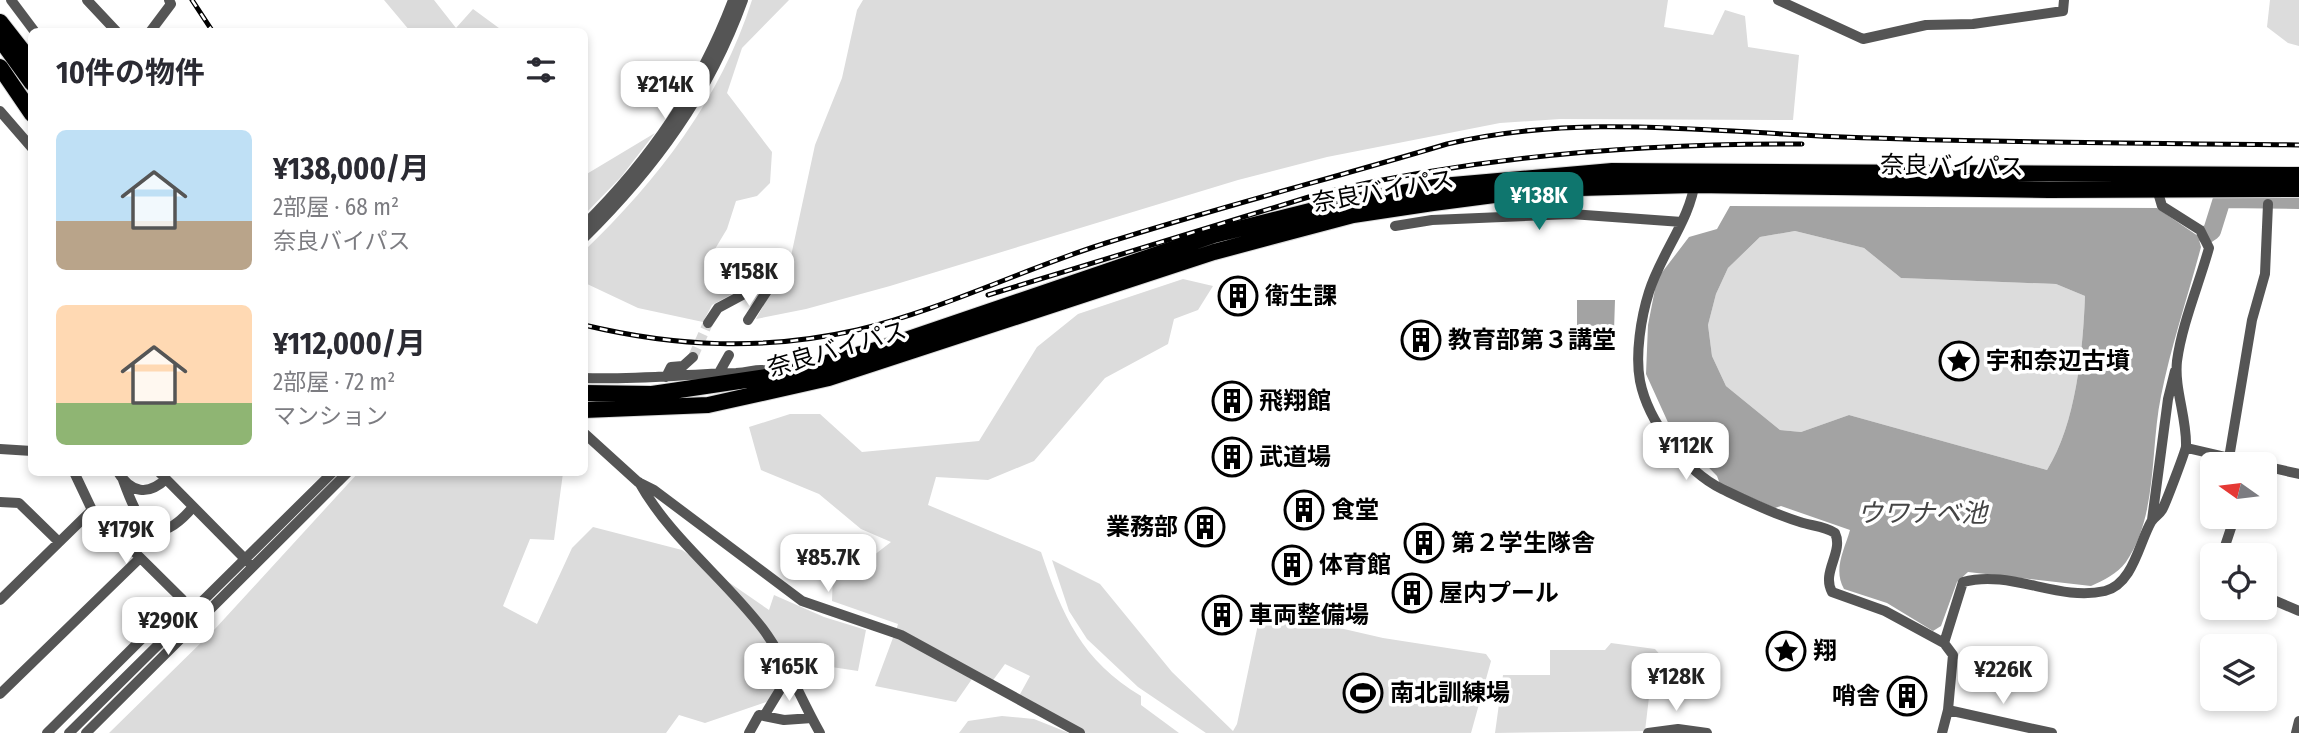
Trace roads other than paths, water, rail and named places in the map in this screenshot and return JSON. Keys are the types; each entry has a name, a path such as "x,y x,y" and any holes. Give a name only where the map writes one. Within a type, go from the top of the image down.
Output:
{"highway":[{"path":"0,22 28,58"},
{"path":"0,39 28,78"},
{"path":"0,66 28,108"},
{"name":"奈良バイパス","path":"588,393 652,394 780,375 876,350 1214,235 1334,205 1441,186 1540,175 2157,189 2299,189"},
{"name":"奈良バイパス","path":"588,410 708,405 781,390 829,378 1214,252 1353,215 1443,202 1541,189 1695,178 2299,175"}],"street":[{"path":"11,0 32,28"},
{"path":"87,0 113,28"},
{"path":"153,28 171,4 169,0"},
{"path":"588,221 628,181 677,114 707,62 733,0"},
{"path":"588,234 642,178 673,138 715,67 743,0"},
{"path":"1779,0 1863,39 1926,25 1973,24 2063,11 2064,0"},
{"path":"0,111 28,144"},
{"path":"1695,178 1693,197 1666,248 1648,293 1642,327 1640,380 1670,442 1702,477 1718,488 1790,519 1835,533 1838,541 1828,579 1832,592 1885,611 1944,643 1954,655 1948,710 1942,733"},
{"path":"1944,643 1963,582 1975,579 2022,583 2077,594 2105,591 2114,587 2134,561 2152,520 2168,399 2209,248 2200,230 2162,206 2157,189"},
{"path":"1443,202 1446,220"},
{"path":"2230,452 2252,320 2265,274 2268,204"},
{"path":"1395,226 1446,220 1571,214 1682,222"},
{"path":"708,323 718,308 776,277 748,320"},
{"path":"720,371 729,355"},
{"path":"666,377 671,367 683,366 694,357"},
{"path":"2152,520 2162,510 2187,449 2177,362"},
{"path":"588,378 666,377 720,371 737,373 762,368 780,375"},
{"path":"588,437 638,482 654,490 802,601 901,635 1080,733"},
{"path":"0,449 28,451"},
{"path":"2187,449 2203,452"},
{"path":"2277,469 2299,474"},
{"path":"47,733 181,598 92,510 76,476"},
{"path":"120,476 144,523 152,530 174,528 193,507"},
{"path":"120,476 133,489 143,491 158,486 162,476"},
{"path":"163,476 249,563"},
{"path":"86,733 328,476"},
{"path":"69,733 344,476"},
{"path":"638,482 654,510 729,587 765,632 820,733"},
{"path":"0,502 19,503 58,542"},
{"path":"0,600 92,510"},
{"path":"0,694 140,558"},
{"path":"2277,602 2299,611"},
{"path":"764,716 789,675"},
{"path":"1948,710 2052,733"},
{"path":"749,733 759,715 784,720 812,718"},
{"path":"2296,733 2299,721"},
{"path":"1648,733 1678,729 1707,733"}],"water":[{"name":"ウワナベ池","path":"1730,206 2157,208 2198,236 2201,247 2161,396 2148,503 2136,544 2126,562 2114,573 2091,586 1968,572 1957,582 1941,626 1933,631 1887,603 1844,589 1839,567 1850,530 1781,506 1775,508 1720,484 1717,476 1671,429 1646,374 1648,325 1657,279 1689,237 1717,229","holes":["1795,231 1864,248 1901,278 2056,284 2085,296 2080,363 2071,409 2057,452 2047,470 1849,415 1801,432 1780,430 1726,386 1712,356 1708,325 1716,294 1728,268 1760,237"]},
{"path":"1577,300 1615,300 1614,331 1577,331"}],"waterway":[{"path":"2206,235 2212,231 2222,199 2299,200"}],"tunnel":[{"path":"693,357 708,323"}],"railway":[{"path":"192,0 210,28"},
{"path":"588,326 652,338 720,344 788,341 857,330 920,312 1075,253 1191,217 1447,144 1545,129 1644,127 1900,139 2299,145"},
{"path":"988,295 1325,192 1443,169 1622,149 1802,144"}],"place":[{"name":"衛生課","path":"1238,296"},
{"name":"教育部第３講堂","path":"1421,340"},
{"name":"宇和奈辺古墳","path":"1959,361"},
{"name":"飛翔館","path":"1232,401"},
{"name":"武道場","path":"1232,457"},
{"name":"食堂","path":"1304,510"},
{"name":"業務部","path":"1205,527"},
{"name":"第２学生隊舎","path":"1424,543"},
{"name":"体育館","path":"1292,565"},
{"name":"屋内プール","path":"1412,593"},
{"name":"車両整備場","path":"1222,615"},
{"name":"翔","path":"1786,651"},
{"name":"南北訓練場","path":"1363,693"},
{"name":"哨舎","path":"1907,696"}]}
